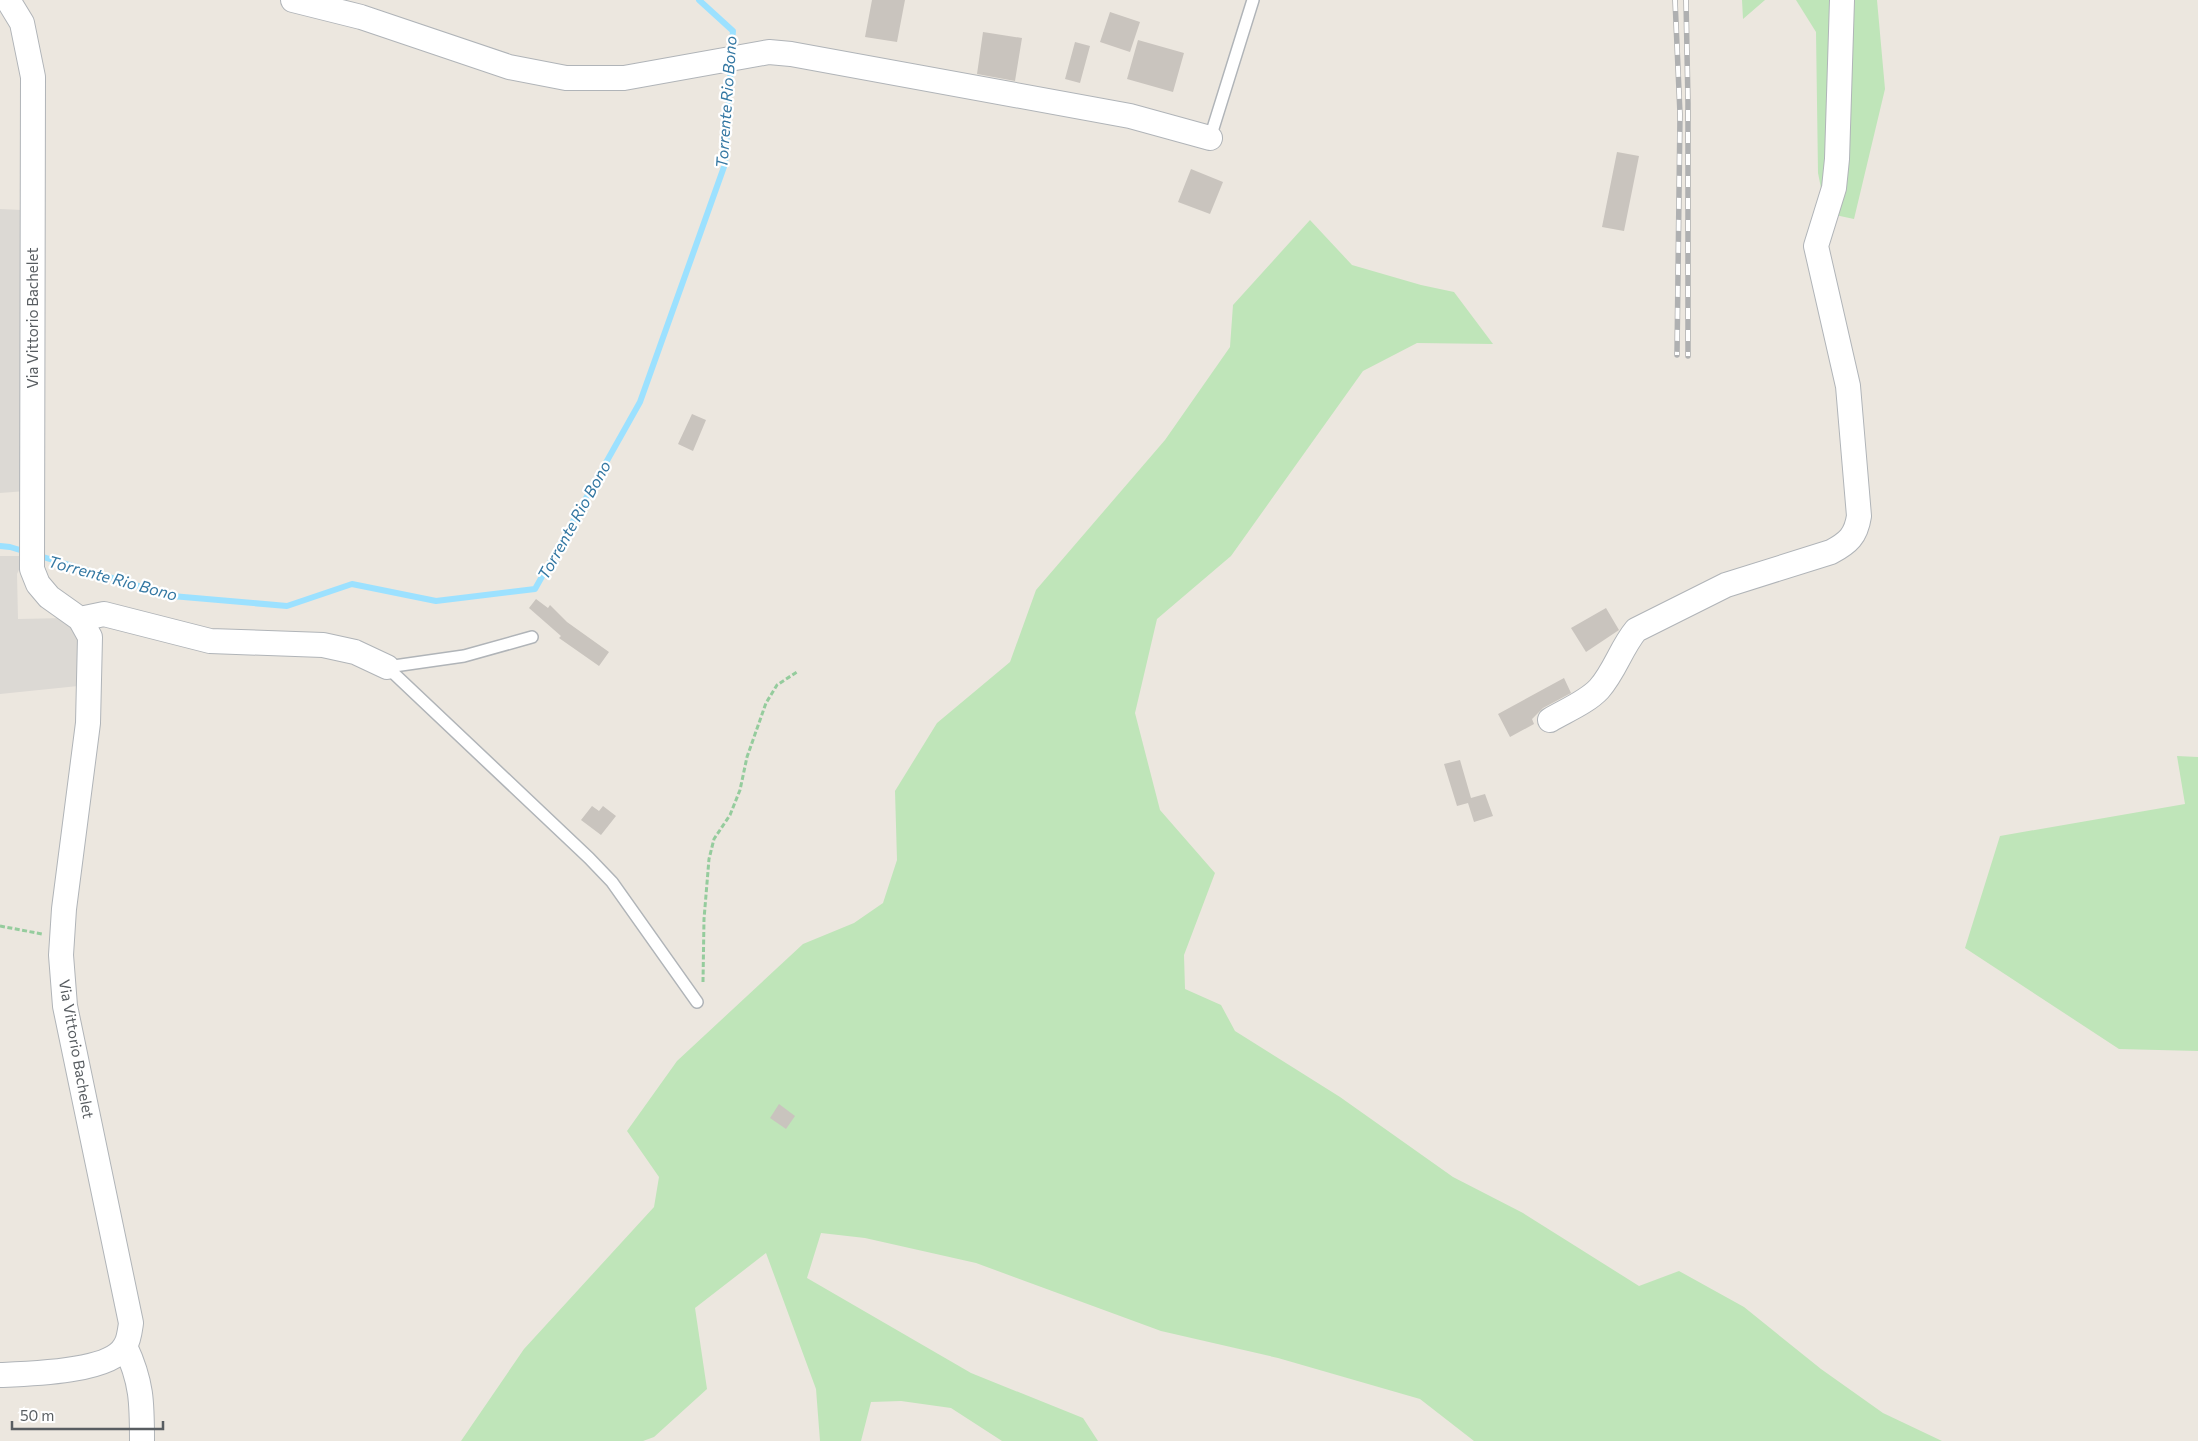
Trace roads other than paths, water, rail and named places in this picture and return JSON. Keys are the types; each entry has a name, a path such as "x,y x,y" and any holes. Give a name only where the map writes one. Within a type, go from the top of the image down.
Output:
{"street":[{"name":"Via Vittorio Bachelet","path":"8,0 22,23 33,77 32,569 38,584 50,597 80,619 90,638 88,723 62,938 61,955 65,1006 132,1324 125,1346"},
{"path":"293,0 362,17 509,67 566,78 624,78 769,52 791,54 1130,116 1210,138"},
{"path":"1550,720 1598,690 1636,630 1726,585 1831,552 1847,544 1857,530 1859,516 1848,386 1816,246 1834,188 1837,159 1842,0"},
{"path":"80,619 104,614 210,641 323,645 354,652 387,667"},
{"path":"0,1376 95,1366 113,1359 125,1346 135,1367 142,1392 142,1441"}],"lane":[{"path":"1210,138 1253,0"},
{"path":"387,667 464,656 532,637"},
{"path":"387,667 612,882 697,1002"}],"waterway":[{"name":"Torrente Rio Bono","path":"699,0 733,31 731,53"},
{"name":"Torrente Rio Bono","path":"0,546 10,547 172,596 287,606 352,584 436,601 535,589 640,402 725,164 731,63"}],"railway":[{"path":"1675,0 1680,114 1677,355"},
{"path":"1686,0 1688,356"}]}
